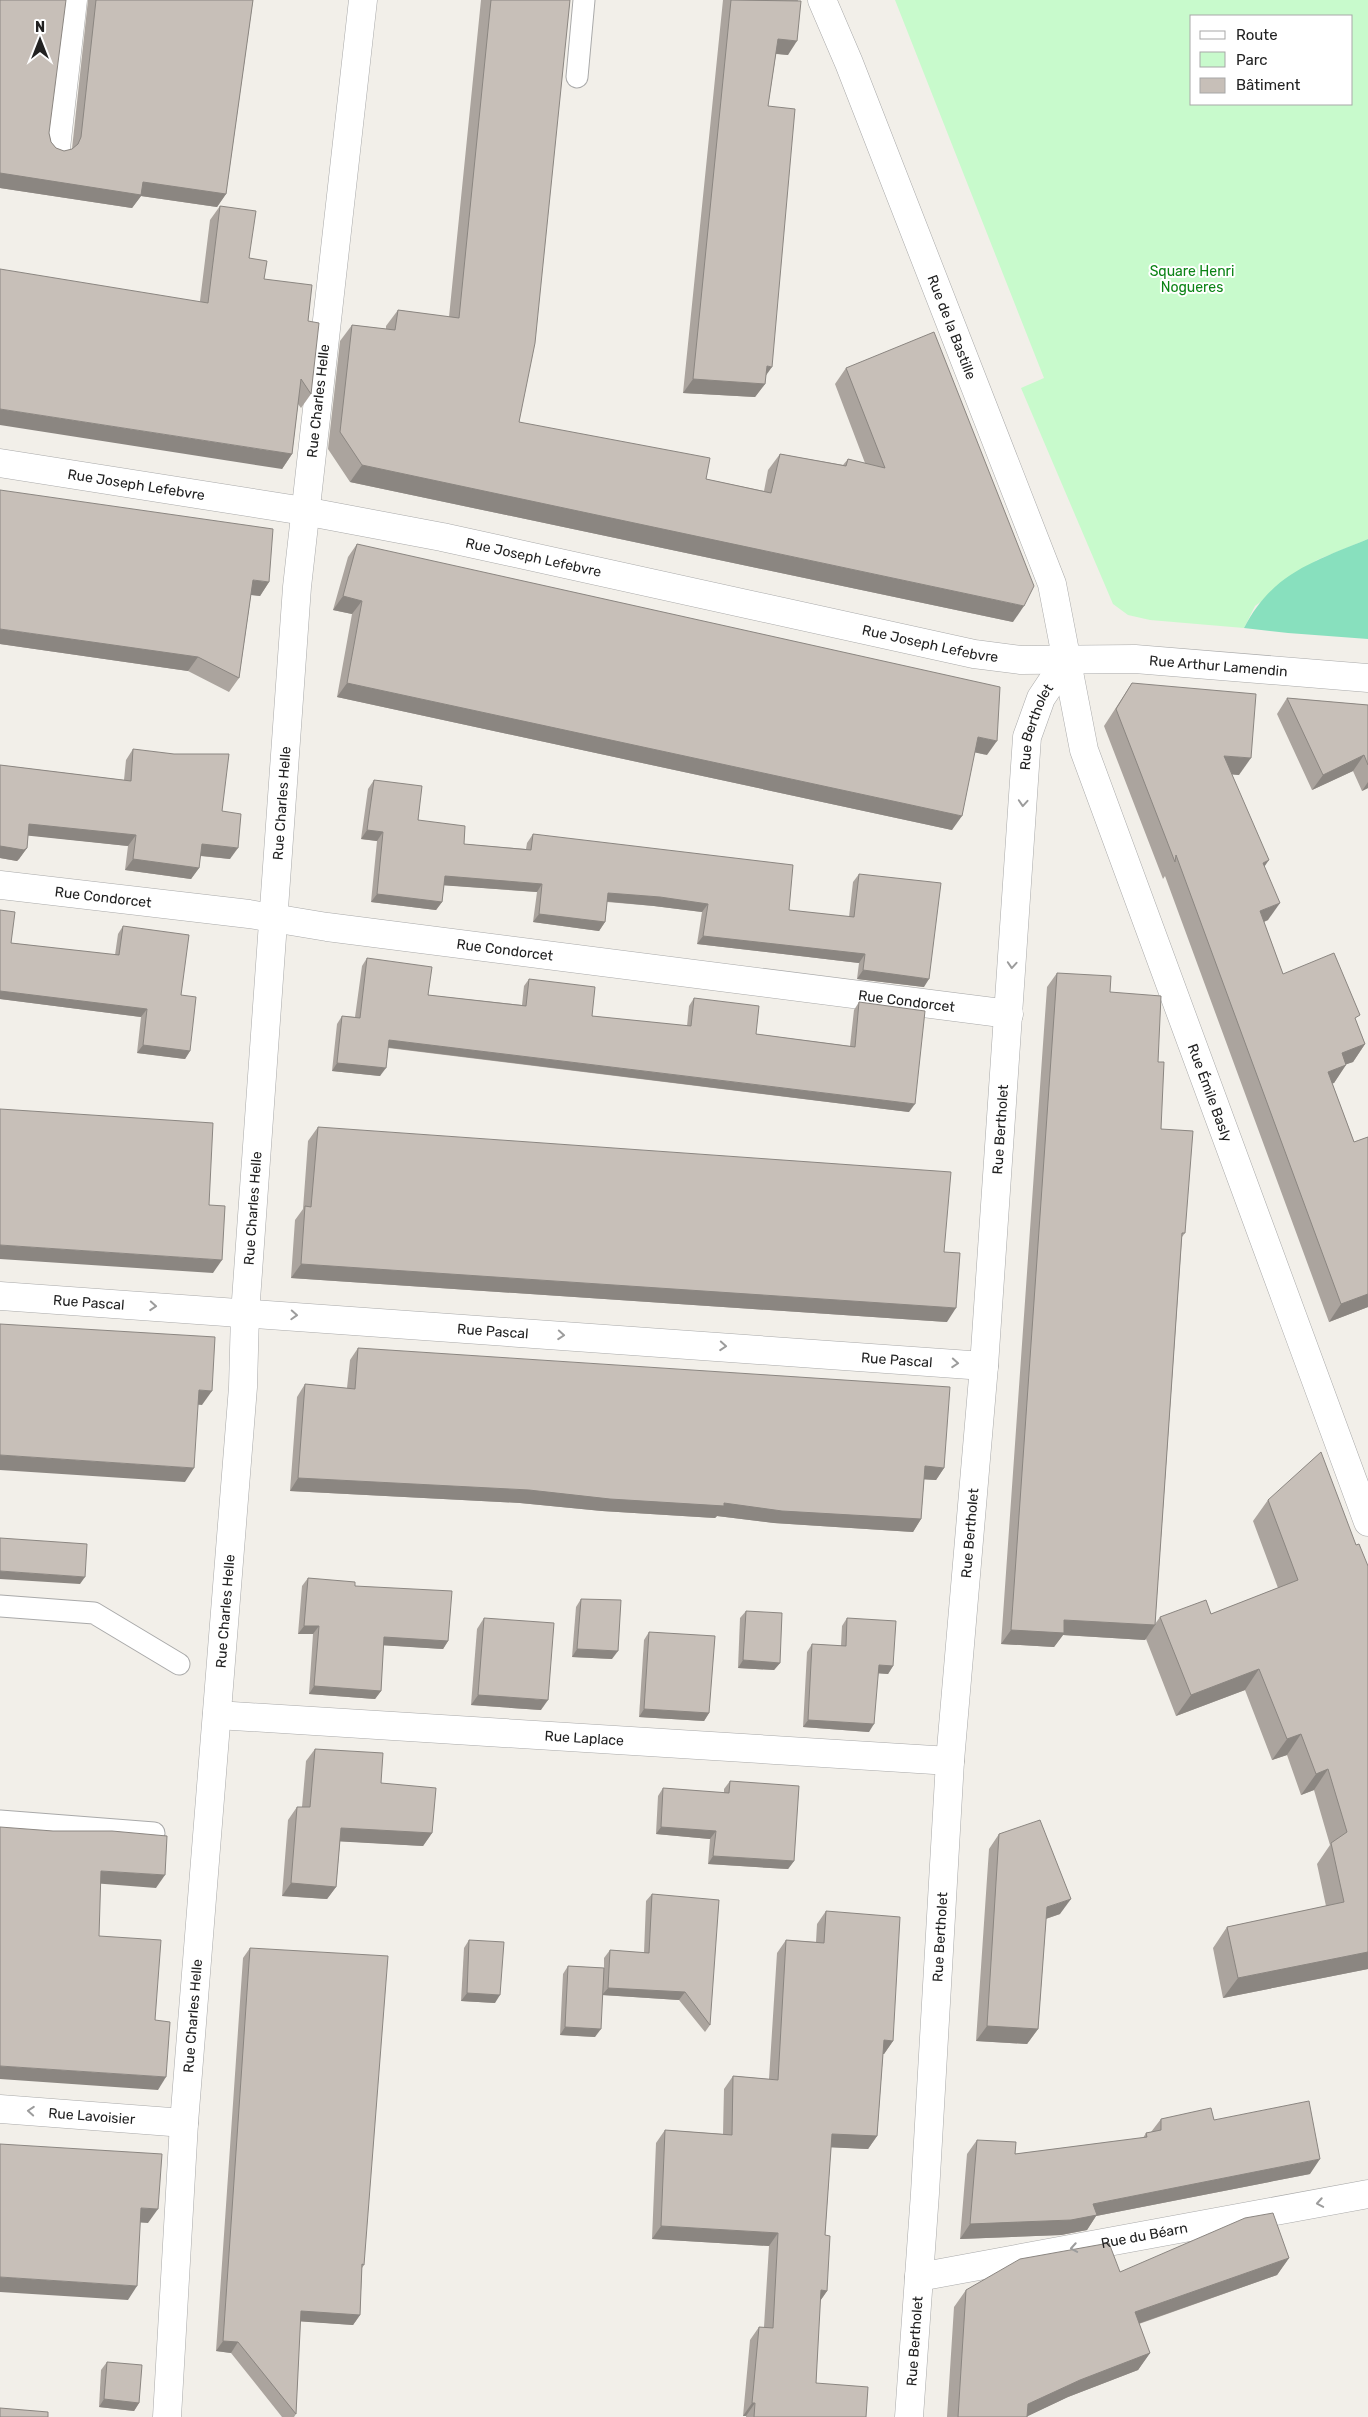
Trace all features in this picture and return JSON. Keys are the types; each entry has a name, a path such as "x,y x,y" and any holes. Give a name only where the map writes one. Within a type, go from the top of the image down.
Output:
{"street":[{"path":"56,148 73,0"},
{"name":"Rue Charles Helle","path":"167,2417 184,2123 243,1386 245,1314 304,510 363,0"},
{"name":"Rue de la Bastille","path":"822,0 849,64 1052,584 1067,659"},
{"name":"Rue Joseph Lefebvre","path":"0,463 304,510 512,552 974,654 1021,660 1067,659"},
{"name":"Rue Arthur Lamendin","path":"1067,659 1135,659 1368,678"},
{"name":"Rue Bertholet","path":"909,2417 950,1761 984,1366 1027,737 1041,698 1067,659"},
{"name":"Rue Émile Basly","path":"1067,659 1084,750 1368,1522"},
{"name":"Rue Condorcet","path":"0,885 273,918 1009,1014"},
{"name":"Rue Pascal","path":"0,1296 245,1314 304,1316 984,1366"},
{"name":"Rue Laplace","path":"217,1715 950,1761"},
{"name":"Rue Lavoisier","path":"0,2109 184,2123"},
{"name":"Rue du Béarn","path":"919,2277 1368,2194"}],"lane":[{"path":"577,77 584,0"},
{"path":"0,1606 94,1613 179,1664"},
{"path":"0,1821 154,1833"}],"green space":[{"name":"Square Henri Nogueres","path":"895,0 1368,0 1368,539 1317,560 1255,606 1244,628 1150,620 1128,615 1113,604 1021,388 1044,378"},
{"path":"1368,539 1368,639 1244,628 1255,609 1282,581 1313,562"}],"building":[{"path":"0,0 66,0 49,133 51,142 56,148 64,151 72,149 78,144 81,137 96,0 253,0 226,194 143,182 141,195 0,173"},
{"path":"491,0 570,0 535,343 519,422 710,458 706,479 771,493 780,454 846,466 848,459 885,468 846,368 934,332 1034,586 1024,606 362,465 340,432 352,325 395,330 398,310 459,318"},
{"path":"731,0 801,1 797,41 778,39 768,106 795,109 772,367 767,366 765,384 693,379"},
{"path":"220,206 256,211 249,258 267,261 264,279 312,285 308,321 319,323 311,394 301,379 292,454 0,409 0,269 208,303"},
{"path":"0,490 273,529 269,582 253,580 239,678 198,657 0,629"},
{"path":"357,544 1000,687 997,741 978,737 962,816 347,683 362,601 343,596"},
{"path":"1132,683 1256,694 1251,758 1224,756 1269,860 1263,863 1280,903 1260,911 1283,974 1334,953 1360,1015 1355,1018 1365,1044 1342,1053 1346,1065 1328,1072 1354,1142 1368,1137 1368,1294 1341,1304 1176,855 1175,862 1116,709"},
{"path":"1287,698 1368,705 1368,765 1364,755 1323,775"},
{"path":"133,749 174,754 229,754 222,811 241,814 238,848 202,844 199,868 133,859 136,835 29,824 27,848 24,850 0,846 0,765 131,781"},
{"path":"374,780 422,786 418,820 465,826 464,844 531,850 533,834 793,865 789,910 854,917 859,874 941,883 929,979 863,970 865,954 703,936 708,904 660,897 608,893 605,922 539,914 542,884 445,876 442,902 377,894 383,832 367,830"},
{"path":"0,910 15,912 11,943 119,955 123,926 189,935 181,995 196,997 190,1051 143,1045 147,1009 0,991"},
{"path":"367,958 432,967 428,995 526,1006 529,979 595,987 592,1016 691,1026 694,998 759,1006 756,1034 855,1047 859,1002 925,1011 915,1104 389,1040 386,1068 337,1063 342,1016 360,1018"},
{"path":"1057,973 1111,976 1110,992 1161,996 1158,1062 1164,1062 1161,1129 1193,1131 1185,1233 1182,1233 1155,1625 1064,1620 1064,1633 1011,1630"},
{"path":"0,1109 213,1123 209,1205 225,1206 222,1260 0,1245"},
{"path":"318,1127 951,1172 944,1252 960,1253 956,1308 301,1264 305,1206 311,1207"},
{"path":"0,1324 215,1337 212,1391 199,1390 194,1468 0,1455"},
{"path":"358,1348 950,1387 944,1468 925,1466 921,1519 782,1511 724,1503 724,1506 610,1499 529,1490 298,1478 305,1384 355,1389"},
{"path":"1321,1452 1356,1545 1359,1544 1368,1566 1368,1952 1238,1978 1227,1927 1344,1902 1331,1843 1347,1832 1328,1769 1316,1774 1301,1734 1287,1739 1259,1669 1191,1695 1160,1617 1206,1600 1211,1614 1298,1580 1268,1500"},
{"path":"0,1538 87,1544 85,1577 0,1571"},
{"path":"308,1578 355,1582 355,1586 452,1591 448,1641 384,1637 381,1691 314,1686 319,1626 304,1626"},
{"path":"581,1599 621,1600 618,1651 577,1649"},
{"path":"746,1611 782,1613 780,1663 743,1660"},
{"path":"484,1618 554,1623 548,1700 478,1695"},
{"path":"847,1618 896,1621 893,1666 879,1665 874,1724 808,1720 812,1644 846,1646"},
{"path":"649,1632 715,1636 709,1713 644,1709"},
{"path":"315,1749 383,1753 381,1783 436,1788 432,1833 341,1828 336,1887 291,1883 297,1807 310,1807"},
{"path":"730,1781 799,1786 794,1861 713,1856 716,1831 661,1827 663,1788 729,1793"},
{"path":"1040,1820 1071,1899 1047,1907 1038,2029 987,2026 999,1834"},
{"path":"0,1827 53,1831 112,1831 167,1836 165,1875 101,1871 99,1936 161,1940 155,2020 170,2022 166,2077 0,2066"},
{"path":"652,1894 719,1900 710,2025 685,1992 608,1988 610,1950 649,1953"},
{"path":"826,1911 900,1917 893,2041 884,2040 877,2136 832,2134 825,2235 830,2236 827,2291 821,2290 816,2383 868,2387 866,2417 754,2417 755,2403 752,2403 759,2327 773,2328 778,2233 661,2226 665,2130 732,2135 733,2076 778,2080 786,1940 824,1943"},
{"path":"469,1940 504,1942 500,1995 467,1993"},
{"path":"250,1948 388,1956 364,2265 362,2264 360,2315 301,2311 296,2414 238,2342 223,2341"},
{"path":"568,1966 604,1968 601,2029 565,2027"},
{"path":"1309,2101 1320,2159 1093,2204 1097,2215 1071,2220 970,2224 977,2140 1016,2142 1015,2154 1147,2137 1146,2133 1161,2130 1161,2119 1211,2108 1214,2120"},
{"path":"0,2144 162,2154 158,2209 141,2208 137,2286 0,2277"},
{"path":"1273,2213 1289,2258 1135,2312 1150,2353 1080,2380 1028,2404 1027,2417 958,2417 966,2290 1020,2259 1109,2243 1120,2272 1245,2218"},
{"path":"107,2362 142,2365 139,2403 104,2399"},
{"path":"0,2408 48,2412 48,2417 0,2417"}]}
